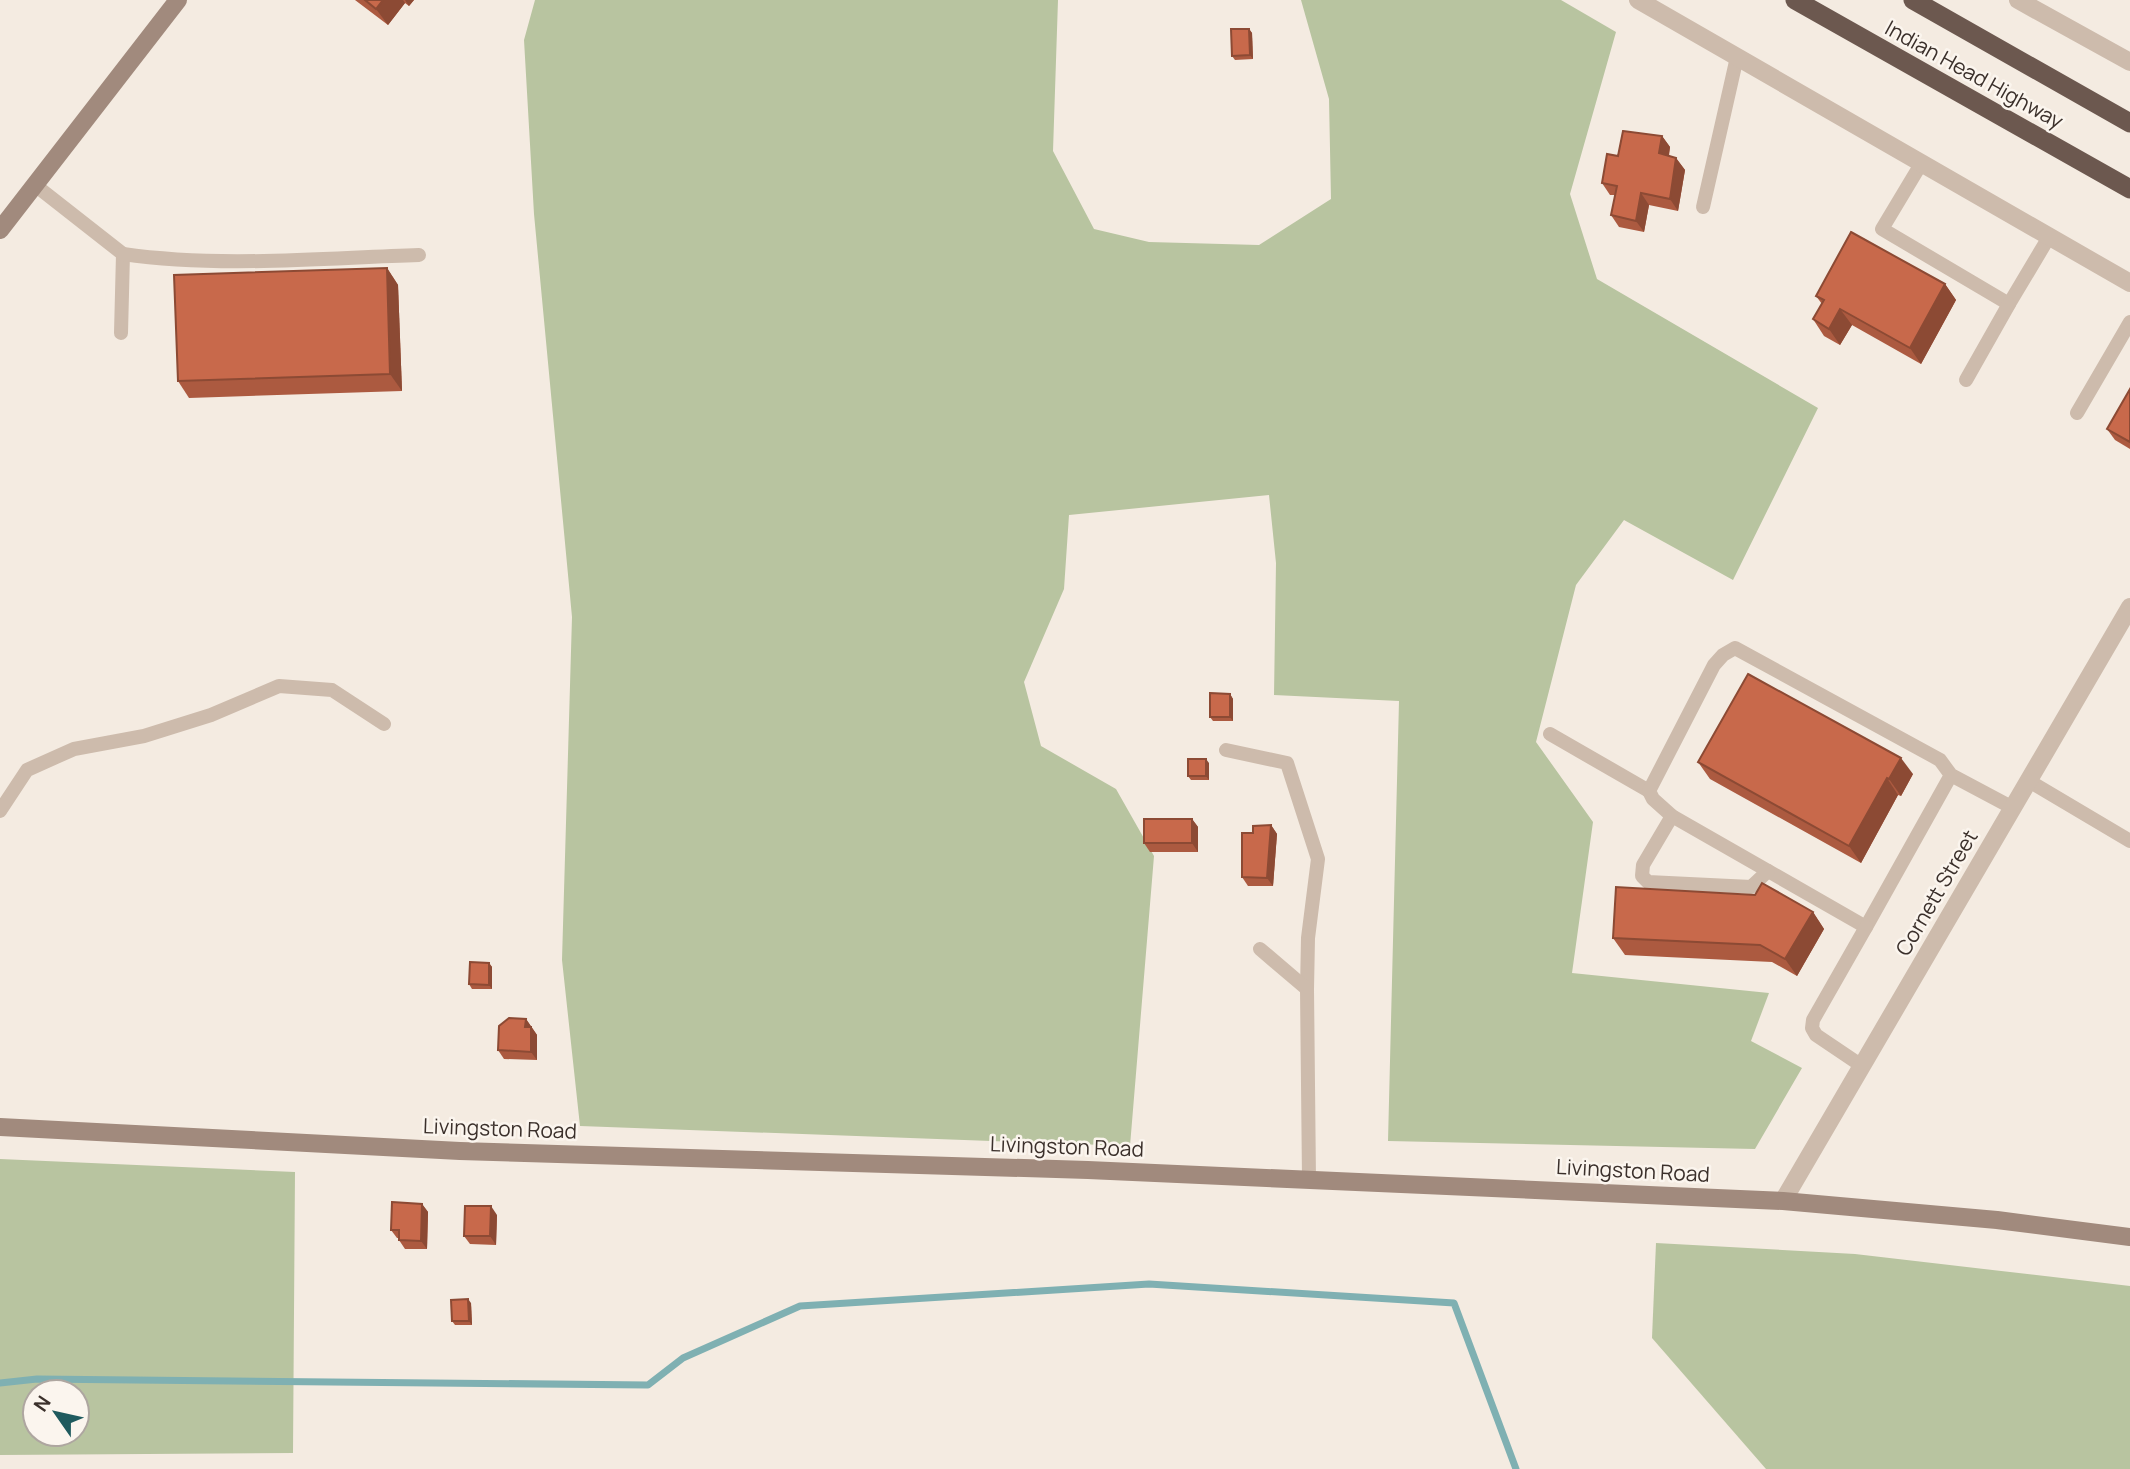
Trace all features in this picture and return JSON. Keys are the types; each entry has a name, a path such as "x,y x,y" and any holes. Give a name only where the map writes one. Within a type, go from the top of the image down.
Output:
{"highway":[{"name":"Indian Head Highway","path":"1795,0 2130,189"},
{"name":"Indian Head Highway","path":"1913,0 2130,123"}],"main road":[{"path":"0,230 178,0"},
{"name":"Livingston Road","path":"0,1127 460,1151 1309,1179 1783,1201 1997,1220 2130,1237"}],"street":[{"path":"1638,0 2130,284"},
{"path":"2018,0 2130,62"},
{"name":"Cornett Street","path":"1783,1201 2130,607"}],"lane":[{"path":"1703,206 1737,57"},
{"path":"1920,164 1882,229 2009,304"},
{"path":"35,185 123,254 157,259 230,260 419,255"},
{"path":"1966,380 2049,237"},
{"path":"121,333 123,254"},
{"path":"2077,413 2130,322"},
{"path":"1649,791 1714,666 1723,655 1735,648 1940,760 1951,775 2013,808"},
{"path":"0,811 27,770 74,749 144,736 211,715 279,686 332,690 384,724"},
{"path":"1550,734 1649,791 1653,799 1672,816 1866,928"},
{"path":"1226,750 1287,763 1318,859 1307,938 1309,1179"},
{"path":"1862,1066 1816,1035 1812,1028 1813,1020 1951,775"},
{"path":"2029,780 2130,841"},
{"path":"1672,816 1643,866 1642,876 1648,883 1751,887 1768,872"},
{"path":"1260,949 1307,989"}],"green space":[{"path":"535,0 1058,0 1053,151 1094,229 1149,242 1259,245 1331,199 1329,99 1301,0 1561,0 1616,32 1570,194 1597,279 1818,408 1733,580 1624,520 1576,585 1536,742 1593,822 1572,973 1769,993 1751,1041 1802,1068 1755,1149 1388,1141 1399,701 1274,695 1276,563 1269,495 1069,515 1064,589 1024,682 1041,746 1116,789 1154,856 1130,1146 580,1126 562,960 572,617 534,214 524,40"},
{"path":"0,1159 295,1172 293,1453 0,1455"},
{"path":"1656,1243 1855,1254 2130,1286 2130,1469 1766,1469 1652,1338"}],"building":[{"path":"365,0 383,0 376,9"},
{"path":"1231,29 1249,29 1250,55 1232,56"},
{"path":"1623,131 1662,136 1659,153 1676,158 1670,199 1641,193 1636,221 1611,215 1617,186 1602,183 1607,154 1618,156"},
{"path":"1851,232 1945,284 1910,348 1840,309 1829,329 1813,319 1824,300 1816,296"},
{"path":"387,268 390,374 178,381 174,275"},
{"path":"2130,389 2130,442 2107,429"},
{"path":"1748,674 1901,758 1849,846 1698,762"},
{"path":"1210,693 1230,694 1230,717 1210,717"},
{"path":"1188,759 1206,759 1206,776 1188,776"},
{"path":"1144,819 1192,819 1192,843 1144,843"},
{"path":"1271,825 1267,878 1242,877 1242,833 1253,833 1253,826"},
{"path":"1762,883 1813,912 1785,959 1760,945 1613,938 1616,887 1755,895"},
{"path":"470,962 489,963 489,985 469,984"},
{"path":"509,1018 526,1019 525,1027 531,1027 531,1052 498,1050 499,1026"},
{"path":"392,1202 422,1204 421,1241 399,1240 399,1230 391,1230"},
{"path":"465,1206 491,1206 490,1236 464,1236"},
{"path":"468,1299 469,1321 452,1321 451,1300"}],"waterway":[{"path":"0,1383 37,1379 648,1385 683,1358 800,1306 1149,1284 1454,1303 1516,1469"}]}
